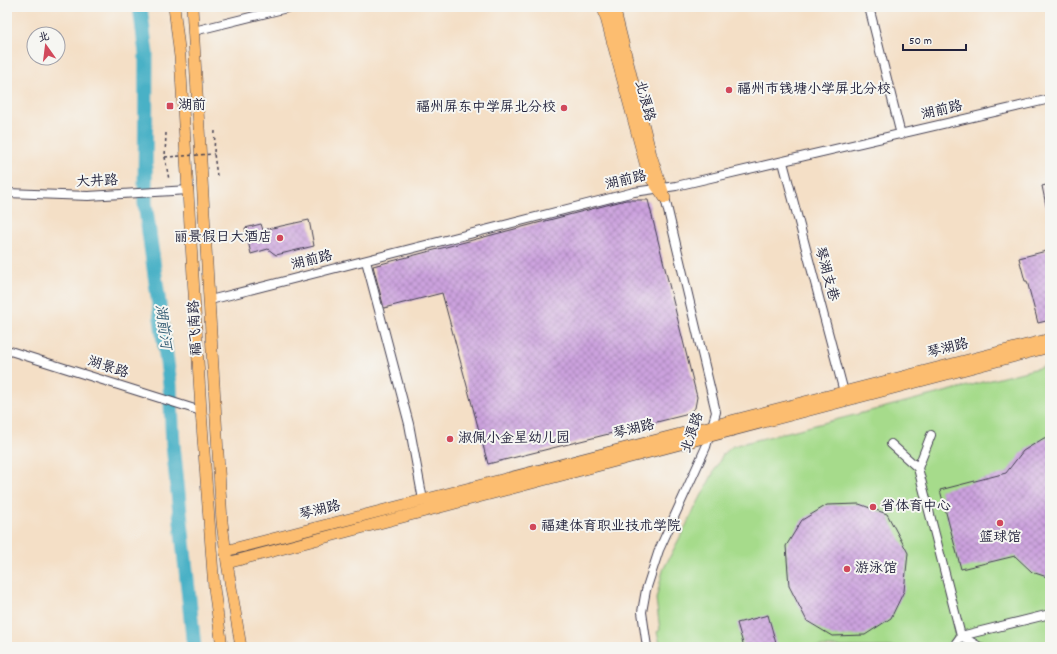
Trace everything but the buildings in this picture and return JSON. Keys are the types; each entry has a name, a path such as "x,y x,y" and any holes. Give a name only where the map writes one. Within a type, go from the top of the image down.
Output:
{"main road":[{"name":"福飞南路","path":"174,7 180,57 201,411 213,580 222,647"},
{"name":"福飞南路","path":"192,7 225,551 241,647"},
{"name":"北浪路","path":"603,7 648,174 665,198"},
{"name":"北浪路","path":"614,7 658,187"},
{"name":"琴湖路","path":"225,551 423,500 712,430 844,392 1050,339"},
{"path":"227,562 712,430 1050,347"}],"street":[{"path":"194,31 291,7"},
{"path":"869,7 901,135"},
{"name":"湖前路","path":"210,300 658,187 676,186 783,162 1050,99"},
{"name":"琴湖支巷","path":"783,162 844,392"},
{"name":"大井路","path":"7,194 74,196 189,190"},
{"name":"北浪路","path":"647,647 642,612 646,590 660,550 712,430 716,412 665,198"},
{"path":"366,260 409,424 423,500"},
{"name":"湖景路","path":"7,350 201,411"},
{"path":"918,468 931,435"},
{"path":"891,444 918,468 961,636 980,647"},
{"path":"953,647 961,636 1050,614"}],"path":[{"path":"215,131 214,154 217,176"},
{"path":"166,133 165,157 169,180"},
{"path":"165,157 214,154"}],"green space":[{"name":"省体育中心","path":"1050,365 1050,647 661,647 657,632 660,630 656,599 663,570 723,454 733,446"}],"waterway":[{"name":"湖前河","path":"140,7 146,53 145,203 170,384 173,445 194,647"}],"place":[{"name":"福州市钱塘小学屏北分校","path":"729,90"},
{"name":"湖前","path":"170,106"},
{"name":"福州屏东中学屏北分校","path":"564,108"},
{"name":"丽景假日大酒店","path":"280,238"},
{"name":"淑佩小金星幼儿园","path":"450,439"},
{"name":"省体育中心","path":"873,507"},
{"name":"篮球馆","path":"1000,523"},
{"name":"福建体育职业技术学院","path":"533,527"},
{"name":"游泳馆","path":"847,569"}]}
